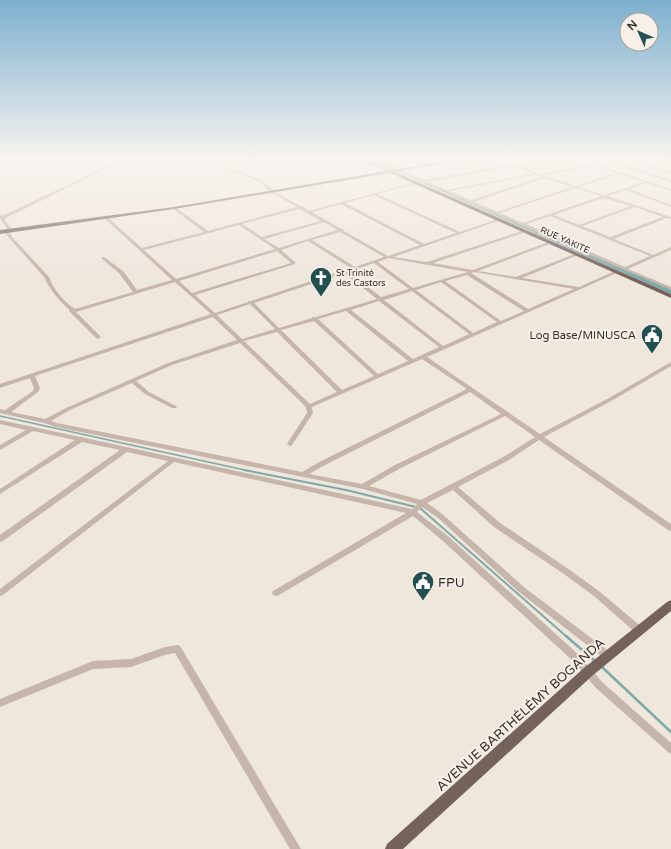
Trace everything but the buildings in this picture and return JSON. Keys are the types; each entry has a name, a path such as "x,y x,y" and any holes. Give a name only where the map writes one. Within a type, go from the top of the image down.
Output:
{"main road":[{"path":"0,232 226,200"},
{"name":"RUE YAKITE","path":"453,200 671,296"},
{"name":"AVENUE BARTHÉLÉMY BOGANDA","path":"392,849 598,664 671,605"}],"street":[{"path":"38,200 1,217 9,231 10,238 47,278 48,282 71,310 98,336"},
{"path":"287,200 342,230 386,257 470,272 577,288"},
{"path":"309,212 354,200"},
{"path":"386,200 459,233"},
{"path":"465,200 671,289"},
{"path":"463,204 477,200"},
{"path":"496,213 537,200"},
{"path":"523,224 596,200"},
{"path":"617,200 671,218"},
{"path":"654,200 671,206"},
{"path":"342,203 423,245"},
{"path":"579,226 636,206"},
{"path":"142,250 301,207"},
{"path":"174,208 207,232"},
{"path":"551,215 652,256"},
{"path":"610,239 666,217"},
{"path":"106,218 213,314 309,406 310,413 290,444"},
{"path":"0,386 499,220"},
{"path":"262,238 325,221"},
{"path":"191,295 293,264 279,250 240,224"},
{"path":"71,310 78,310 174,280 310,241 342,230"},
{"path":"425,264 445,259 525,231"},
{"path":"310,241 354,268"},
{"path":"46,420 62,411 170,364 240,340 411,291 470,272 551,242"},
{"path":"624,269 671,248"},
{"path":"515,278 577,254"},
{"path":"103,258 121,272 136,292"},
{"path":"441,266 445,259"},
{"path":"374,262 411,291 472,334"},
{"path":"344,271 443,348"},
{"path":"470,272 528,311"},
{"path":"309,406 340,391 617,272"},
{"path":"442,281 501,323"},
{"path":"250,302 340,391"},
{"path":"347,309 412,361"},
{"path":"314,318 377,376"},
{"path":"422,356 671,528"},
{"path":"276,593 413,512 422,503 454,487 671,364"},
{"path":"4,411 35,392 37,388 32,375"},
{"path":"132,380 147,393 174,407"},
{"path":"302,475 325,462 470,390"},
{"path":"4,411 46,420 56,425 363,487 422,503 439,515 522,590 598,664 599,685 671,749"},
{"path":"363,487 397,467 505,414"},
{"path":"0,422 413,512 446,539 577,659 598,664"},
{"path":"0,448 32,429"},
{"path":"0,492 82,439"},
{"path":"0,539 126,449"},
{"path":"0,593 174,460"},
{"path":"454,487 497,525 597,594 640,631"},
{"path":"0,703 93,666 131,663 165,651 177,650 296,849"}],"waterway":[{"path":"462,200 671,292"},
{"path":"0,416 248,471"},
{"path":"244,470 248,471"},
{"path":"248,471 346,490 416,507"},
{"path":"420,508 567,637"},
{"path":"566,636 595,661"},
{"path":"602,667 671,732"}],"place":[{"name":"St Trinité des Castors","path":"321,298"},
{"name":"Log Base/MINUSCA","path":"652,354"},
{"name":"FPU","path":"423,602"}]}
